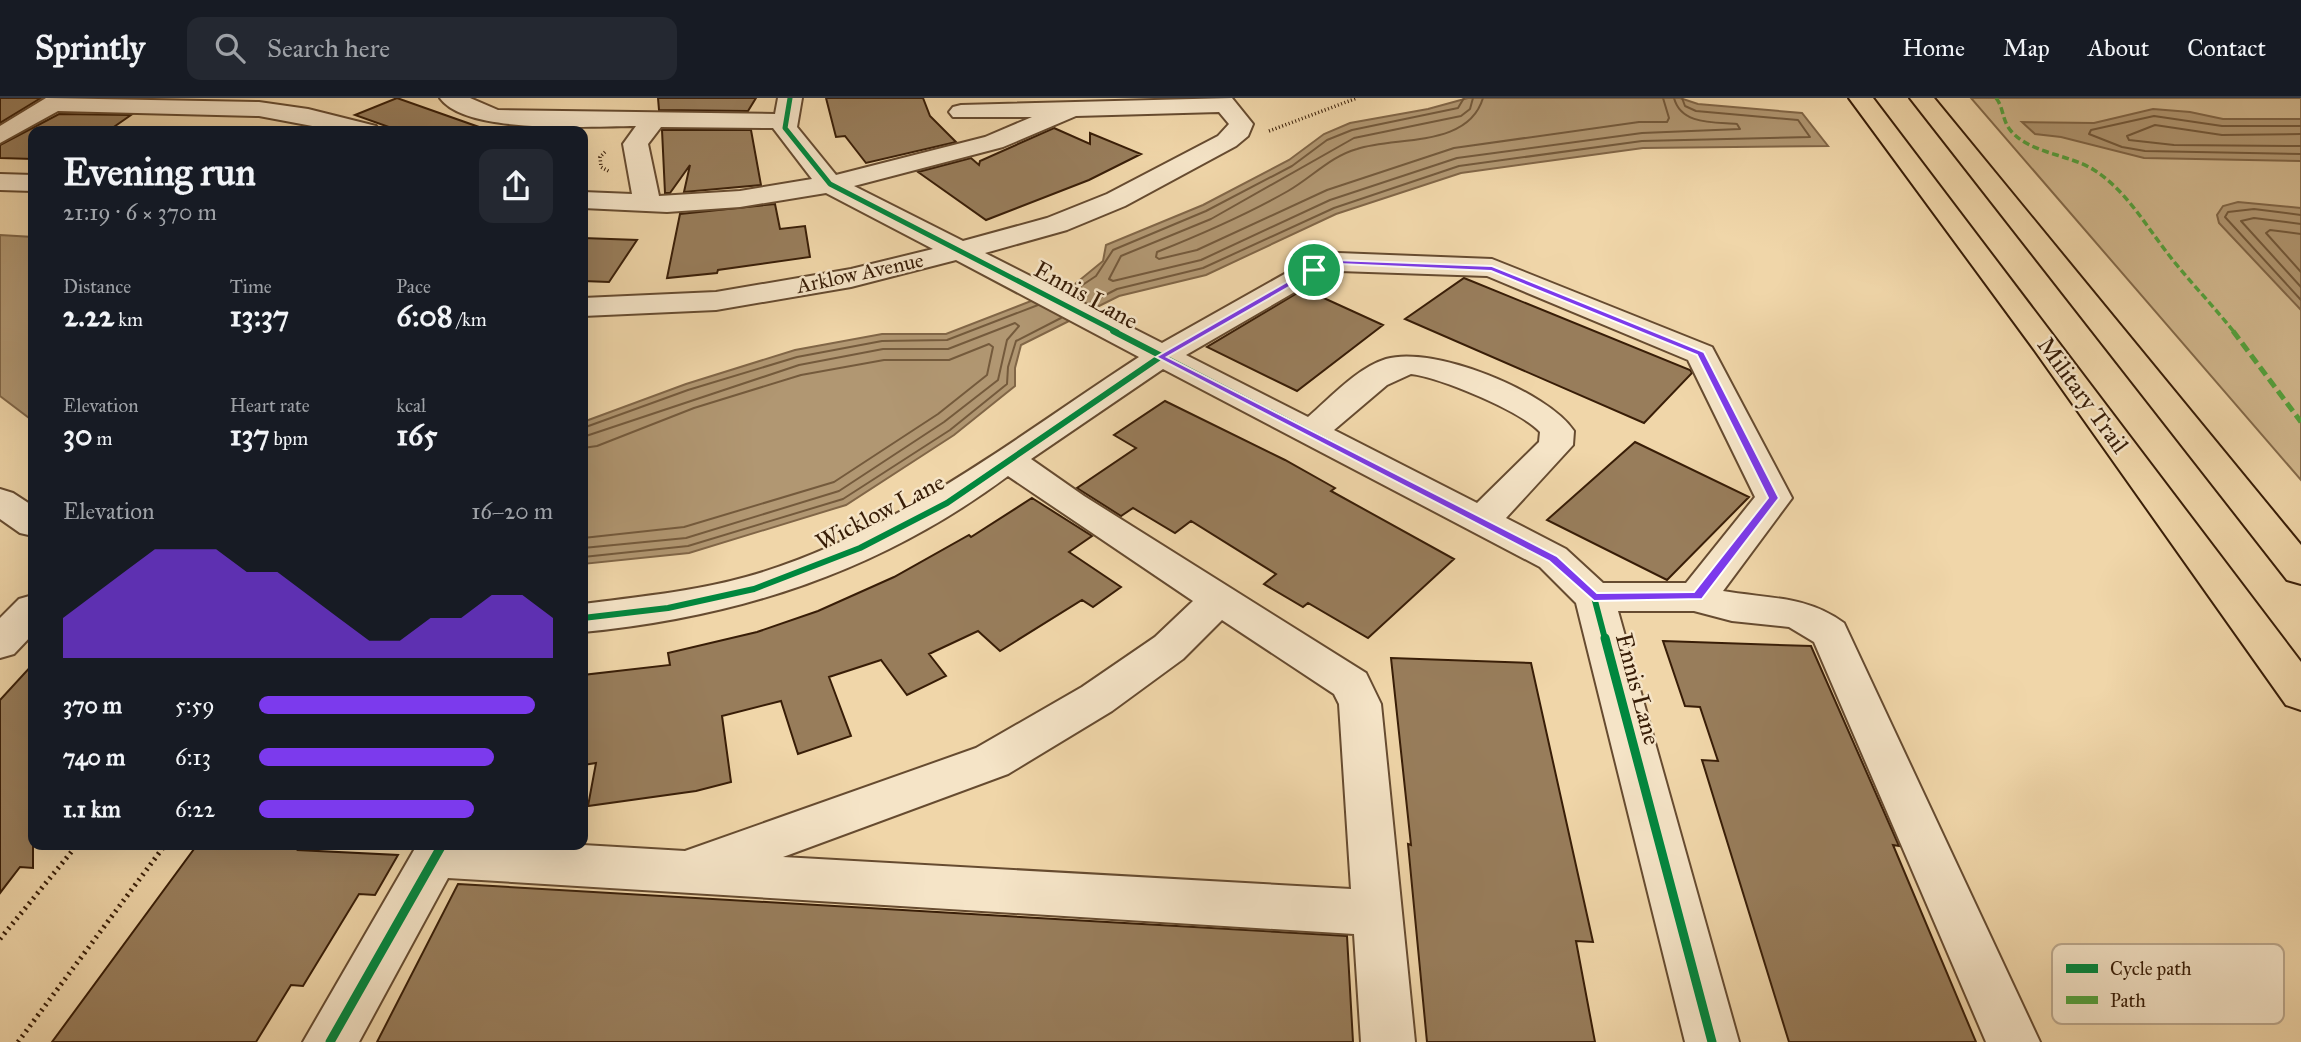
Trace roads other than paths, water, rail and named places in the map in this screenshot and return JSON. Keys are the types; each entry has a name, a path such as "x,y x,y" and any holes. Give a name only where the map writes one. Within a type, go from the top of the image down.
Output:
{"main road":[{"name":"Military Trail","path":"1861,98 2044,341 2301,694"},
{"path":"1922,98 2301,570"}],"street":[{"path":"452,98 489,106 498,117 654,119 788,109"},
{"path":"4,131 57,101 222,102 308,116 347,126"},
{"path":"957,105 1072,109 1223,102"},
{"name":"Arklow Avenue","path":"588,307 716,301 851,278 1057,224 1116,200 1227,141 1239,131 1241,124 1223,102"},
{"path":"957,105 994,142"},
{"path":"464,126 489,106"},
{"name":"Ennis Lane","path":"788,109 785,128 830,184 927,236 963,250 1160,357 1553,558 1594,597 1712,1042"},
{"path":"588,200 647,204 740,199 830,184 994,142 1072,109"},
{"path":"647,204 635,144 654,119"},
{"path":"0,182 28,183"},
{"name":"Wicklow Lane","path":"588,617 668,608 754,589 871,542 947,503 1160,357 1314,270 1338,262 1492,268 1701,354 1774,498 1698,597"},
{"path":"1309,433 1393,367 1416,363 1440,368 1549,421 1557,431 1556,445 1481,521"},
{"path":"1008,459 1071,504 1351,684 1360,704 1388,1042"},
{"path":"0,501 28,521"},
{"path":"1594,597 1698,597 1717,606 1797,612 1817,620 1830,633 2014,1042"},
{"path":"686,871 992,761 1097,699 1169,648 1219,599"},
{"path":"0,643 28,615"},
{"path":"330,1042 439,851 686,871 1378,913"}],"water":[{"path":"1468,98 1680,98 1698,104 1802,113 1828,146 1643,148 1461,173 1336,214 1206,275 1119,296 1021,345 1015,368 1015,386 954,435 846,505 689,553 588,563 588,420 686,384 795,350 882,334 946,334 1075,284 1103,261 1106,245 1203,205 1289,160 1324,134 1350,123 1428,109"},
{"path":"2153,109 2190,112 2223,119 2301,119 2301,161 2144,158 2061,137 2035,134 2022,122 2094,123"},
{"path":"2238,202 2301,208 2301,310 2219,223 2217,215 2223,206"},
{"path":"0,235 28,237 28,417 0,396"}]}
